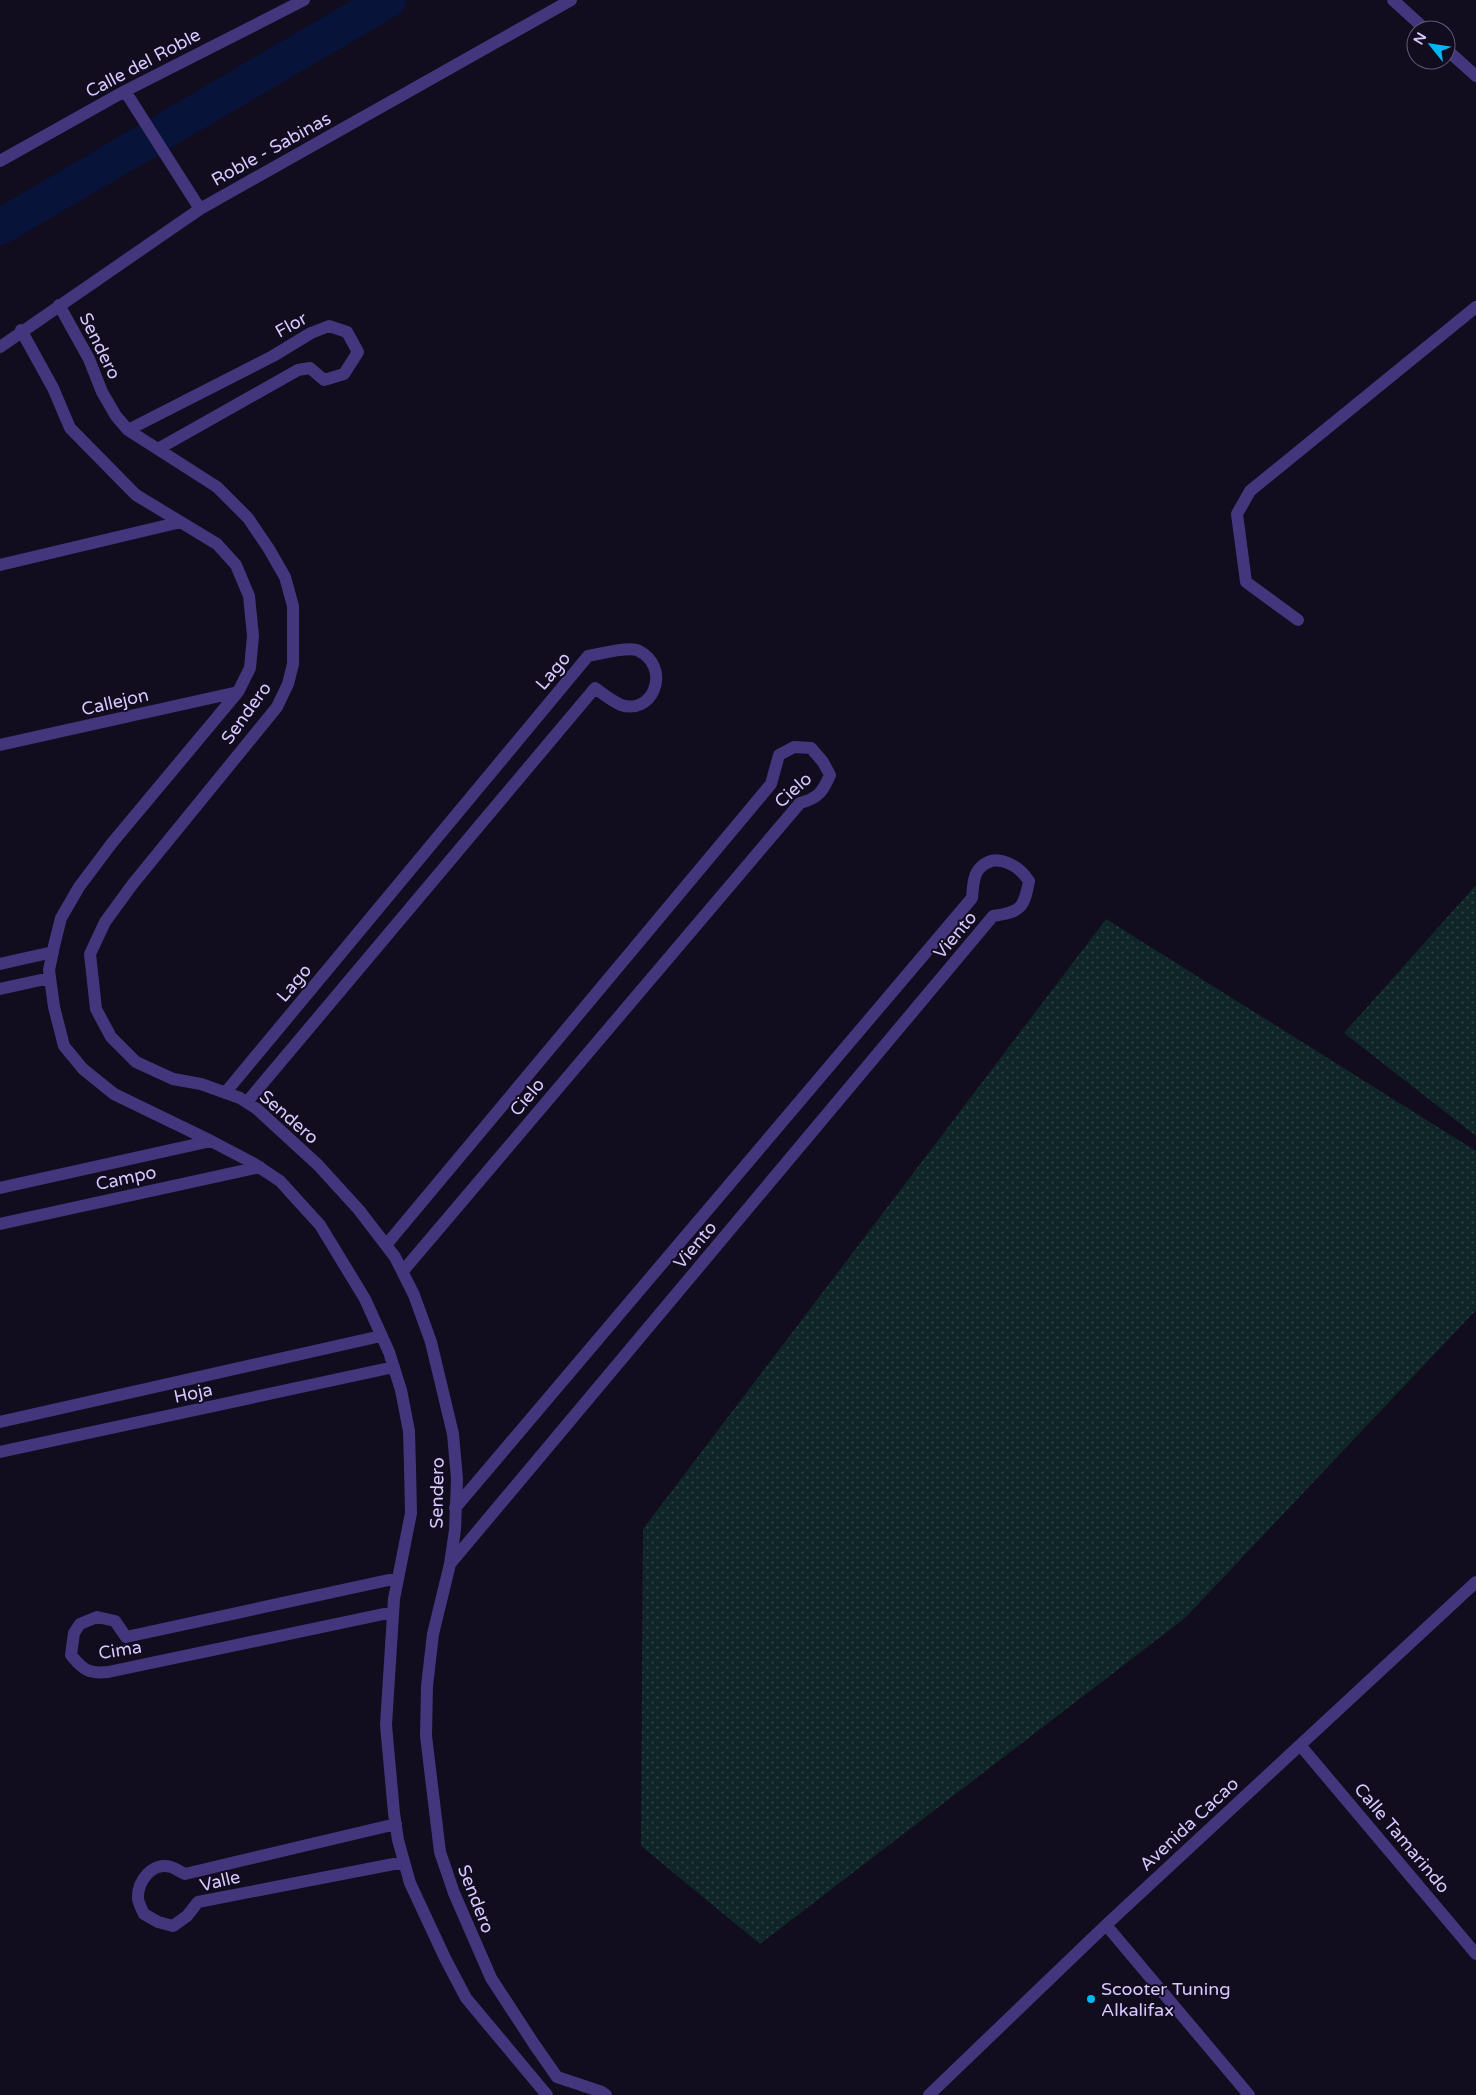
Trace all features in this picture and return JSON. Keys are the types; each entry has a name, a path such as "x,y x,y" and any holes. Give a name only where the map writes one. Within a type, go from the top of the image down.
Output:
{"street":[{"name":"Calle del Roble","path":"0,161 125,91 304,0"},
{"name":"Roble - Sabinas","path":"0,347 21,330 200,209 571,0"},
{"path":"1393,0 1415,20"},
{"path":"1456,58 1476,76"},
{"path":"125,91 200,209"},
{"name":"Sendero","path":"59,305 89,359 102,392 116,416 128,430 216,487 248,518 285,577 293,606 293,664 288,684 277,707 132,885 105,922 90,954 96,1009 111,1037 136,1062 173,1079 201,1084 225,1093 247,1102 257,1109 318,1165 359,1210 403,1271 431,1342 453,1434 457,1479 450,1564 433,1634 427,1686 426,1736 440,1852 457,1901 490,1978 534,2044 557,2077 606,2095"},
{"path":"1298,620 1246,582 1237,514 1250,491 1476,307"},
{"name":"Flor","path":"128,430 273,356 311,333 329,326 347,332 358,352 344,374 324,380 310,368 298,370 158,449"},
{"name":"Sendero","path":"21,330 53,388 70,428 136,496 217,544 236,564 249,596 253,636 250,668 238,692 112,843 80,887 62,918 49,970 54,1007 64,1046 83,1069 114,1094 211,1141 260,1167 280,1182 320,1225 365,1299 394,1367 401,1390 409,1431 411,1514 393,1612 386,1724 396,1824 404,1862 410,1883 466,1998 547,2095"},
{"path":"0,565 181,522"},
{"name":"Lago","path":"225,1093 588,656 621,650 638,650 649,658 657,673 656,687 650,698 639,705 622,705 596,688 247,1102"},
{"name":"Callejon","path":"0,745 238,692"},
{"name":"Cielo","path":"386,1245 771,784 779,755 794,747 811,748 830,774 824,788 813,800 800,803 403,1271"},
{"name":"Viento","path":"450,1564 993,916 1012,913 1025,901 1029,881 1022,871 1005,861 991,860 979,868 974,882 972,898 455,1508"},
{"path":"0,964 52,952"},
{"path":"0,989 50,978"},
{"name":"Campo","path":"0,1188 211,1141"},
{"name":"Campo","path":"0,1224 260,1167"},
{"name":"Hoja","path":"0,1422 381,1336"},
{"name":"Hoja","path":"0,1452 394,1367"},
{"name":"Cima","path":"393,1612 108,1672 94,1673 81,1667 72,1655 74,1633 80,1624 97,1618 115,1621 126,1637 398,1578"},
{"name":"Avenida Cacao","path":"929,2095 1106,1925 1476,1582"},
{"name":"Calle Tamarindo","path":"1300,1745 1476,1954"},
{"name":"Valle","path":"396,1824 185,1874 170,1866 155,1867 146,1875 140,1885 138,1899 144,1914 158,1922 172,1926 188,1916 198,1902 404,1862"},
{"path":"1106,1925 1249,2095"}],"green space":[{"path":"1476,885 1476,1136 1344,1033"},
{"path":"1106,919 1476,1151 1476,1310 1185,1618 760,1944 641,1846 643,1529"}],"waterway":[{"path":"0,227 388,0"}],"place":[{"name":"Scooter Tuning Alkalifax","path":"1091,1999"}]}
